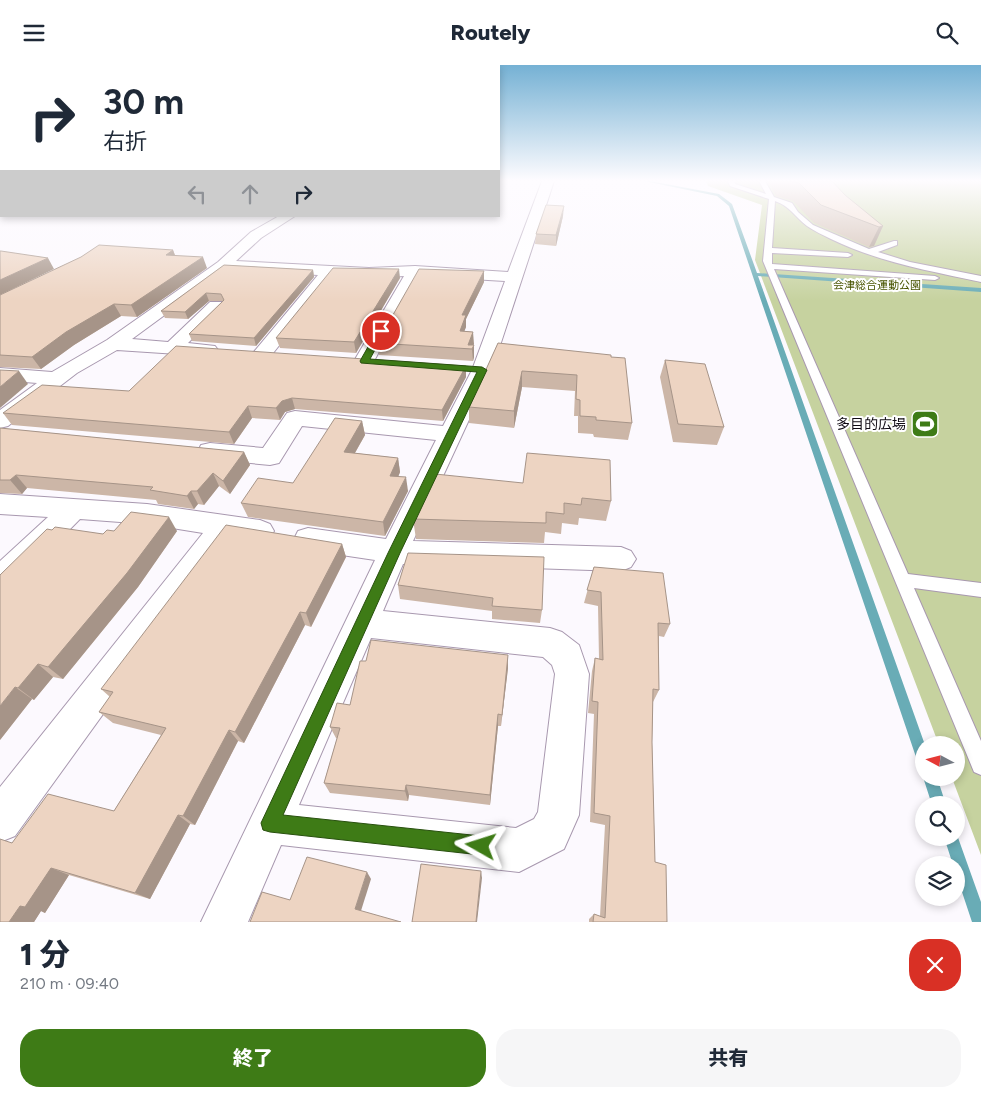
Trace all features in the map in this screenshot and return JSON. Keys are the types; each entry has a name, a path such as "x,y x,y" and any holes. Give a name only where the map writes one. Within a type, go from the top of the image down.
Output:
{"street":[{"path":"0,421 57,379 114,344 223,265 256,235 280,221"},
{"path":"224,922 451,434 473,369 513,277 533,221"},
{"path":"223,265 369,273 415,271 513,277"},
{"path":"114,344 254,353 330,270"},
{"path":"384,363 355,360 415,271"},
{"path":"172,348 216,306"},
{"path":"0,373 57,379"},
{"path":"192,450 270,457 295,418 451,434"},
{"path":"0,504 147,513 394,553 621,559"},
{"path":"0,580 74,509"},
{"path":"0,821 224,526"},
{"path":"270,823 519,850 549,834 558,815 572,674 567,656 550,643 362,623"}],"lane":[{"path":"770,221 767,250 770,266 981,765"},
{"path":"805,221 822,232 870,253 935,270 981,279"},
{"path":"870,253 894,243"},
{"path":"767,250 848,255"},
{"path":"770,266 935,278"},
{"path":"903,580 981,590"}],"green space":[{"name":"会津総合運動公園","path":"760,221 981,221 981,855 965,813 965,796 959,796 955,786 965,786 965,736 936,736 755,260"}],"building":[{"path":"540,221 560,221 556,235 536,234"},
{"path":"863,221 877,221 883,226 879,227"},
{"path":"99,245 173,250 166,255 203,257 131,305 114,304 66,332 32,357 0,355 0,295 81,257"},
{"path":"1,251 48,258 0,280"},
{"path":"224,265 313,270 254,338 189,334 224,300 221,294 206,293 185,312 161,311"},
{"path":"333,268 399,269 354,342 276,338"},
{"path":"419,269 484,271 462,315 466,315 460,331 473,332 468,345 474,345 472,349 377,343"},
{"path":"498,343 625,358 632,423 596,420 596,417 580,416 580,400 576,399 577,375 522,371 514,411 469,407"},
{"path":"176,346 466,366 442,410 292,398 282,401 276,408 248,406 229,432 3,413 42,385 129,391"},
{"path":"665,360 705,364 724,427 678,424"},
{"path":"0,370 19,371 0,387"},
{"path":"335,418 362,421 344,452 398,458 390,476 406,477 383,522 241,503 258,478 293,483"},
{"path":"0,428 244,452 223,481 213,473 197,491 191,491 187,496 150,490 153,487 16,475 10,480 0,480"},
{"path":"527,453 610,460 611,501 582,498 581,505 564,503 564,514 546,512 546,523 413,519 435,474 523,483"},
{"path":"131,512 169,517 127,573 48,667 38,664 18,688 15,687 0,706 0,575 47,529 52,530 55,527 103,534 107,530 114,531"},
{"path":"226,525 342,544 306,613 300,612 235,732 229,730 183,816 178,815 135,893 51,868 25,907 20,906 9,922 0,922 0,839 12,843 48,794 114,811 166,728 99,712 113,692 101,689"},
{"path":"408,553 544,557 542,610 492,606 493,598 398,585"},
{"path":"594,567 663,573 670,624 658,623 659,690 653,689 652,742 655,862 666,865 667,922 593,922 594,914 605,918 610,816 594,813 598,702 592,701 595,658 603,660 601,592 587,590"},
{"path":"371,640 508,655 502,715 498,714 490,795 406,785 405,791 324,783 340,728 330,727 337,703 350,705 360,661 366,661"},
{"path":"307,857 367,872 355,909 401,922 250,922 262,892 290,900"},
{"path":"421,864 481,871 476,922 412,922"}],"waterway":[{"path":"737,221 916,736"},
{"path":"756,274 981,290"},
{"path":"933,786 936,796"},
{"path":"954,846 980,922"}],"place":[{"name":"多目的広場","path":"925,424"}],"route":[{"path":"381,331 364,361 482,370 394,553 270,823 481,846"}]}
